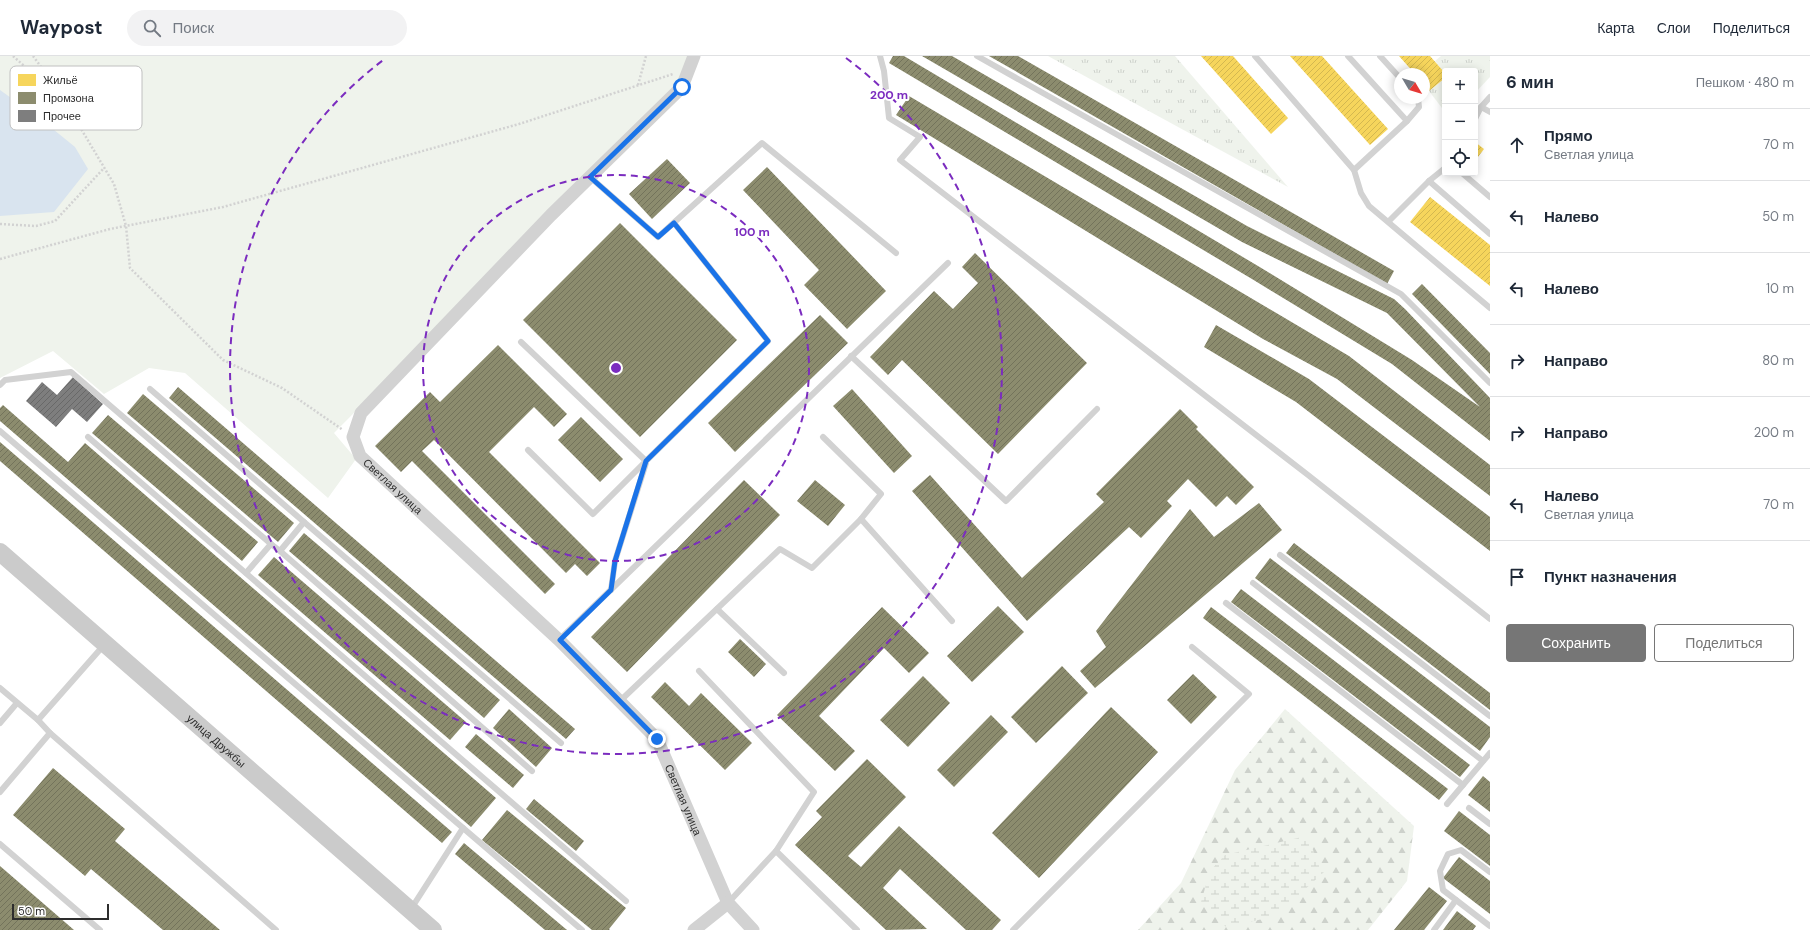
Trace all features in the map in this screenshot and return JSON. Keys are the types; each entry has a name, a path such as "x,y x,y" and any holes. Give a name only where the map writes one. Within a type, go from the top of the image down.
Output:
{"street":[{"path":"353,437 361,412 551,215 682,87 694,56"},
{"name":"Светлая улица","path":"353,437 360,456 560,640 657,739 728,903 753,930"},
{"name":"улица Дружбы","path":"0,552 432,930"},
{"path":"694,930 728,903"}],"lane":[{"path":"880,56 884,71 889,118 920,138 900,160 1315,480 1490,619"},
{"path":"978,56 1401,294 1490,383"},
{"path":"1256,56 1354,170 1358,186 1369,206 1389,221 1490,308"},
{"path":"1348,56 1407,121"},
{"path":"1380,56 1394,71"},
{"path":"1478,113 1490,97"},
{"path":"1354,170 1407,121 1419,107 1419,104"},
{"path":"1481,107 1490,112"},
{"path":"590,177 658,237 762,143 896,253"},
{"path":"1389,221 1429,181 1442,170"},
{"path":"1466,176 1490,197"},
{"path":"1429,181 1490,234"},
{"path":"528,450 594,514 768,341 674,223"},
{"path":"560,640 948,263"},
{"path":"521,342 646,461"},
{"path":"851,356 1006,501 1097,409"},
{"path":"0,385 5,380 60,372 71,372 280,551 532,771"},
{"path":"150,389 561,743"},
{"path":"0,431 582,930"},
{"path":"620,702 780,549 812,568 861,519 881,494 823,436"},
{"path":"88,437 626,901"},
{"path":"611,590 615,561 646,461"},
{"path":"861,519 952,621"},
{"path":"280,551 304,522"},
{"path":"246,573 271,544"},
{"path":"1280,555 1490,716"},
{"path":"1253,583 1484,761"},
{"path":"1226,603 1463,785"},
{"path":"717,609 784,673"},
{"path":"38,720 105,643"},
{"path":"1013,930 1249,694 1192,647"},
{"path":"699,671 814,792 776,851 728,903"},
{"path":"0,688 276,930"},
{"path":"0,723 18,703"},
{"path":"0,792 50,733"},
{"path":"1447,804 1490,753"},
{"path":"1469,808 1490,824"},
{"path":"410,911 463,828"},
{"path":"0,844 100,930"},
{"path":"1487,927 1443,890 1440,871 1448,854 1461,850 1490,872"},
{"path":"776,851 857,930"},
{"path":"1434,930 1456,900"}],"path":[{"path":"13,56 24,66"},
{"path":"33,56 40,66"},
{"path":"638,85 646,56"},
{"path":"0,259 126,226 223,207 519,124 689,69"},
{"path":"81,130 114,184 126,226 130,268 223,360 282,388 353,437"},
{"path":"0,224 36,226 55,221 104,168"}],"green space":[{"path":"0,56 688,56 679,80 667,98 334,433 356,459 328,498 185,373 149,368 104,394 53,351 0,378"},
{"path":"1048,56 1175,56 1288,187"},
{"path":"1441,56 1490,56 1490,77 1478,90 1478,68 1442,68 1442,69 1435,61"},
{"path":"1442,80 1442,108 1430,92 1430,90"},
{"path":"1285,709 1414,826 1407,881 1368,930 1138,930 1181,883 1235,770"},
{"path":"1306,836 1324,872 1276,916 1226,927 1201,902 1210,871 1225,855"}],"shaded area":[{"path":"0,90 10,97 10,130 54,130 75,147 88,169 54,212 0,216"}],"building: Жильё":[{"path":"1201,56 1233,56 1288,118 1271,134"},
{"path":"1290,56 1322,56 1388,129 1370,145"},
{"path":"1399,56 1430,56 1442,70 1442,80 1430,90 1430,68 1410,68"},
{"path":"1478,144 1484,149 1478,157"},
{"path":"1430,197 1490,245 1490,286 1410,222"}],"building: Промзона":[{"path":"893,56 904,56 1258,266 1412,360 1480,407 1387,313 1242,242 922,56 952,56 1247,226 1394,299 1490,398 1490,441 1392,364 889,63"},
{"path":"989,56 1018,56 1394,271 1387,284"},
{"path":"909,96 1349,356 1490,465 1490,496 1337,379 1263,339 896,115"},
{"path":"667,159 690,183 652,219 629,194"},
{"path":"767,167 886,291 847,329 804,285 819,270 743,190"},
{"path":"620,223 737,340 640,437 523,320"},
{"path":"975,253 1087,363 998,454 902,360 888,375 870,357 934,291 953,309 978,283 962,267"},
{"path":"1422,284 1490,353 1490,374 1412,294"},
{"path":"820,315 848,343 735,452 708,423"},
{"path":"1216,325 1309,379 1490,517 1490,551 1296,402 1204,347"},
{"path":"498,345 567,414 554,427 534,407 489,452 600,563 587,576 575,564 566,573 434,440 422,451 555,584 545,594 412,461 401,472 375,446 430,392 440,402"},
{"path":"178,387 575,729 566,739 169,398"},
{"path":"852,389 912,456 894,473 833,406"},
{"path":"143,394 294,523 278,542 127,413"},
{"path":"3,405 68,462 85,443 496,798 471,827 0,421 0,408"},
{"path":"1180,409 1198,427 1196,429 1254,487 1236,505 1227,496 1216,507 1188,479 1167,501 1172,506 1141,538 1129,527 1027,621 912,491 930,475 1022,578 1104,502 1096,494"},
{"path":"108,415 258,542 242,561 92,433"},
{"path":"581,417 623,459 600,482 558,440"},
{"path":"0,442 452,832 442,843 0,461"},
{"path":"744,480 780,515 627,672 591,637"},
{"path":"815,480 845,505 828,526 797,501"},
{"path":"1259,503 1282,530 1095,688 1080,671 1106,647 1096,631 1190,509 1214,537"},
{"path":"304,533 500,700 484,718 289,551"},
{"path":"1294,543 1490,693 1490,710 1286,553"},
{"path":"274,557 466,722 450,740 258,575"},
{"path":"1270,558 1490,727 1490,737 1480,751 1255,578"},
{"path":"1241,589 1470,765 1460,777 1231,602"},
{"path":"998,606 1024,632 972,682 947,656"},
{"path":"882,607 929,653 909,673 884,648 819,716 855,751 835,771 777,715"},
{"path":"1211,607 1448,789 1439,800 1203,618"},
{"path":"740,639 766,664 754,677 728,652"},
{"path":"1062,666 1088,693 1036,743 1011,717"},
{"path":"1193,674 1217,697 1191,724 1167,700"},
{"path":"923,676 950,703 908,747 880,720"},
{"path":"665,682 689,706 701,693 752,743 725,770 651,697"},
{"path":"1111,707 1158,752 1039,878 992,833"},
{"path":"509,709 552,748 536,767 493,728"},
{"path":"991,715 1008,732 954,787 937,770"},
{"path":"476,734 524,775 513,788 465,747"},
{"path":"867,759 906,797 848,856 861,867 899,826 1001,920 992,930 966,930 900,869 883,888 927,929 886,930 795,845 822,817 816,811"},
{"path":"53,768 125,829 115,841 220,930 163,930 91,869 85,876 13,815"},
{"path":"1483,776 1490,782 1490,812 1468,795"},
{"path":"534,799 584,841 576,851 526,809"},
{"path":"507,810 626,908 609,929 610,930 592,930 482,840"},
{"path":"1459,811 1490,835 1490,866 1444,831"},
{"path":"464,843 567,930 545,930 455,854"},
{"path":"1459,857 1490,881 1490,914 1443,878"},
{"path":"0,866 74,930 0,930"},
{"path":"1429,887 1447,901 1424,930 1394,930"},
{"path":"1457,911 1476,926 1473,930 1443,930"}],"building: Прочее":[{"path":"73,377 103,404 87,422 72,409 56,427 26,401 42,382 57,395"}],"route":[{"path":"657,739 560,640 611,590 615,561 646,461 768,341 674,223 658,237 590,177 682,87"}]}
